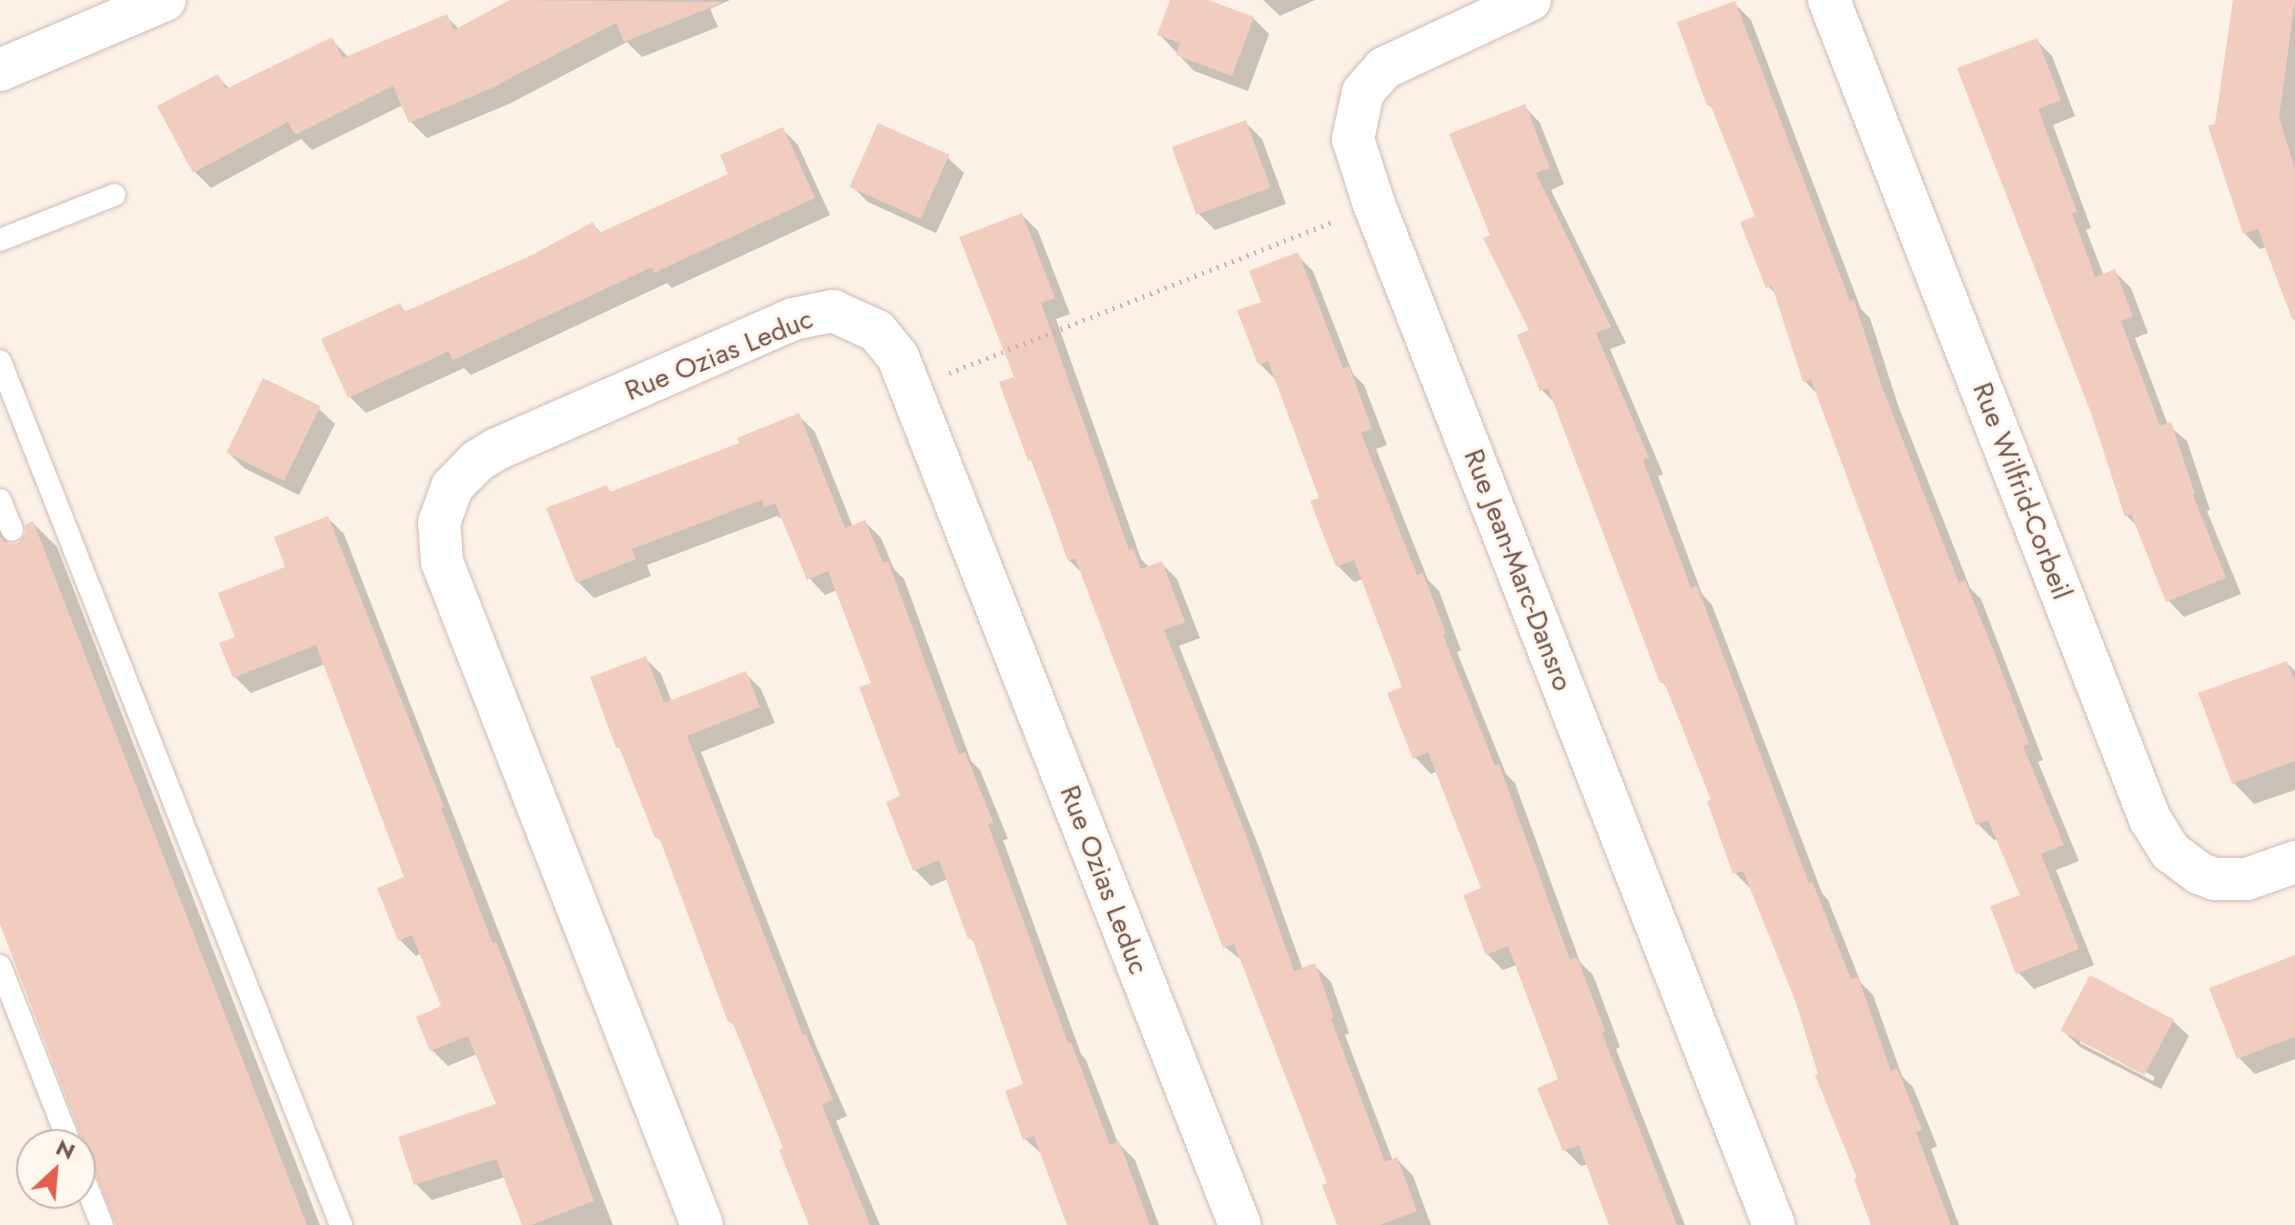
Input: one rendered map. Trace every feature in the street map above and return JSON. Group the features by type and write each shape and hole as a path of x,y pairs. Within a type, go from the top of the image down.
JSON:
{"street":[{"path":"0,70 165,0"},
{"name":"Rue Jean-Marc-Dansro","path":"1530,0 1384,68 1363,92 1353,139 1370,193 1774,1225"},
{"name":"Rue Wilfrid-Corbeil","path":"1829,0 2150,819 2171,852 2199,873 2215,879 2247,879 2295,862"},
{"name":"Rue Ozias Leduc","path":"702,1225 442,562 439,523 452,487 477,461 497,449 793,319 833,311 877,331 898,357 1240,1225"}],"lane":[{"path":"0,240 114,195"},
{"path":"0,361 341,1225"},
{"path":"0,500 12,530"},
{"path":"0,966 64,1129"}],"path":[{"path":"937,377 1347,216"}],"building":[{"path":"510,0 724,2 624,42 616,23 492,88 409,123 393,86 295,135 288,122 193,173 157,106 218,74 226,89 332,37 343,58 447,14 454,30"},
{"path":"1170,0 1208,0 1254,17 1232,76 1176,55 1180,43 1157,35"},
{"path":"2233,0 2295,0 2279,118 2295,168 2295,319 2292,319 2258,229 2243,234 2208,126 2215,124"},
{"path":"1735,1 1850,301 1854,300 1882,387 1959,583 1965,580 2000,667 2029,744 2023,746 2064,845 2041,854 2079,949 2016,974 1990,906 2020,895 1988,820 1976,825 1811,380 1803,382 1772,286 1766,288 1740,222 1755,216 1710,104 1707,106 1677,22"},
{"path":"2037,38 2061,100 2038,109 2077,212 2072,213 2095,277 2115,269 2133,317 2121,321 2160,426 2171,422 2193,495 2226,578 2166,602 2131,514 2125,517 2091,413 1957,68"},
{"path":"1525,104 1550,168 1536,173 1611,327 1596,333 1649,458 1643,460 1691,588 1697,586 1809,883 1812,881 1851,979 1858,977 1891,1071 1897,1068 1922,1130 1916,1132 1951,1225 1871,1225 1854,1179 1857,1178 1815,1075 1818,1074 1795,1000 1743,871 1733,874 1707,801 1711,800 1664,682 1660,683 1548,388 1540,391 1517,335 1529,330 1483,238 1490,235 1449,134"},
{"path":"1246,120 1271,188 1196,215 1172,147"},
{"path":"878,123 949,155 921,219 850,187"},
{"path":"783,127 815,198 654,273 652,267 453,360 449,351 348,398 321,339 400,303 404,312 532,255 593,222 599,233 728,174 720,155"},
{"path":"1022,213 1055,298 1041,303 1129,550 1133,548 1141,569 1162,561 1185,622 1164,630 1245,832 1294,971 1315,963 1334,1017 1331,1019 1385,1162 1397,1157 1417,1211 1380,1225 1337,1225 1322,1185 1327,1183 1234,944 1223,948 1075,558 1068,561 1032,460 1028,461 999,382 1014,377 959,237"},
{"path":"1298,252 1343,368 1349,366 1372,429 1361,433 1417,575 1423,573 1446,634 1443,635 1495,766 1499,764 1570,960 1577,957 1605,1031 1602,1033 1677,1225 1609,1225 1579,1145 1563,1151 1537,1088 1558,1079 1508,946 1486,955 1463,895 1481,888 1428,752 1413,759 1387,693 1402,687 1354,560 1336,567 1310,501 1319,498 1268,361 1258,365 1237,310 1261,302 1249,271"},
{"path":"263,378 321,406 284,481 227,453"},
{"path":"799,413 845,528 865,520 883,563 888,561 959,754 965,752 993,822 988,824 1068,1043 1071,1042 1110,1145 1119,1141 1150,1225 1067,1225 1034,1136 1023,1140 1005,1091 1023,1084 972,938 968,939 939,860 913,871 886,802 900,796 859,687 871,683 828,571 807,580 775,503 764,507 762,500 632,549 636,559 576,583 546,508 607,485 610,492 739,443 737,438"},
{"path":"328,516 444,807 441,808 493,944 496,942 524,1013 594,1201 531,1225 522,1225 496,1159 414,1185 398,1137 496,1104 468,1036 430,1051 416,1017 441,1006 412,935 398,941 377,888 404,877 316,645 233,678 219,643 235,637 218,593 285,567 274,537"},
{"path":"33,521 307,1225 116,1225 96,1175 96,1129 78,1129 0,924 0,537 9,544 18,543 26,533 25,525"},
{"path":"646,656 664,703 746,671 760,707 687,736 803,1035 806,1034 833,1100 822,1105 870,1225 809,1225 779,1150 783,1148 732,1021 728,1022 659,837 655,838 619,747 616,748 590,677"},
{"path":"2287,661 2295,681 2295,761 2232,784 2198,693"},
{"path":"2295,955 2295,1037 2237,1059 2209,988"},
{"path":"2090,975 2174,1020 2144,1075 2060,1031"}]}
